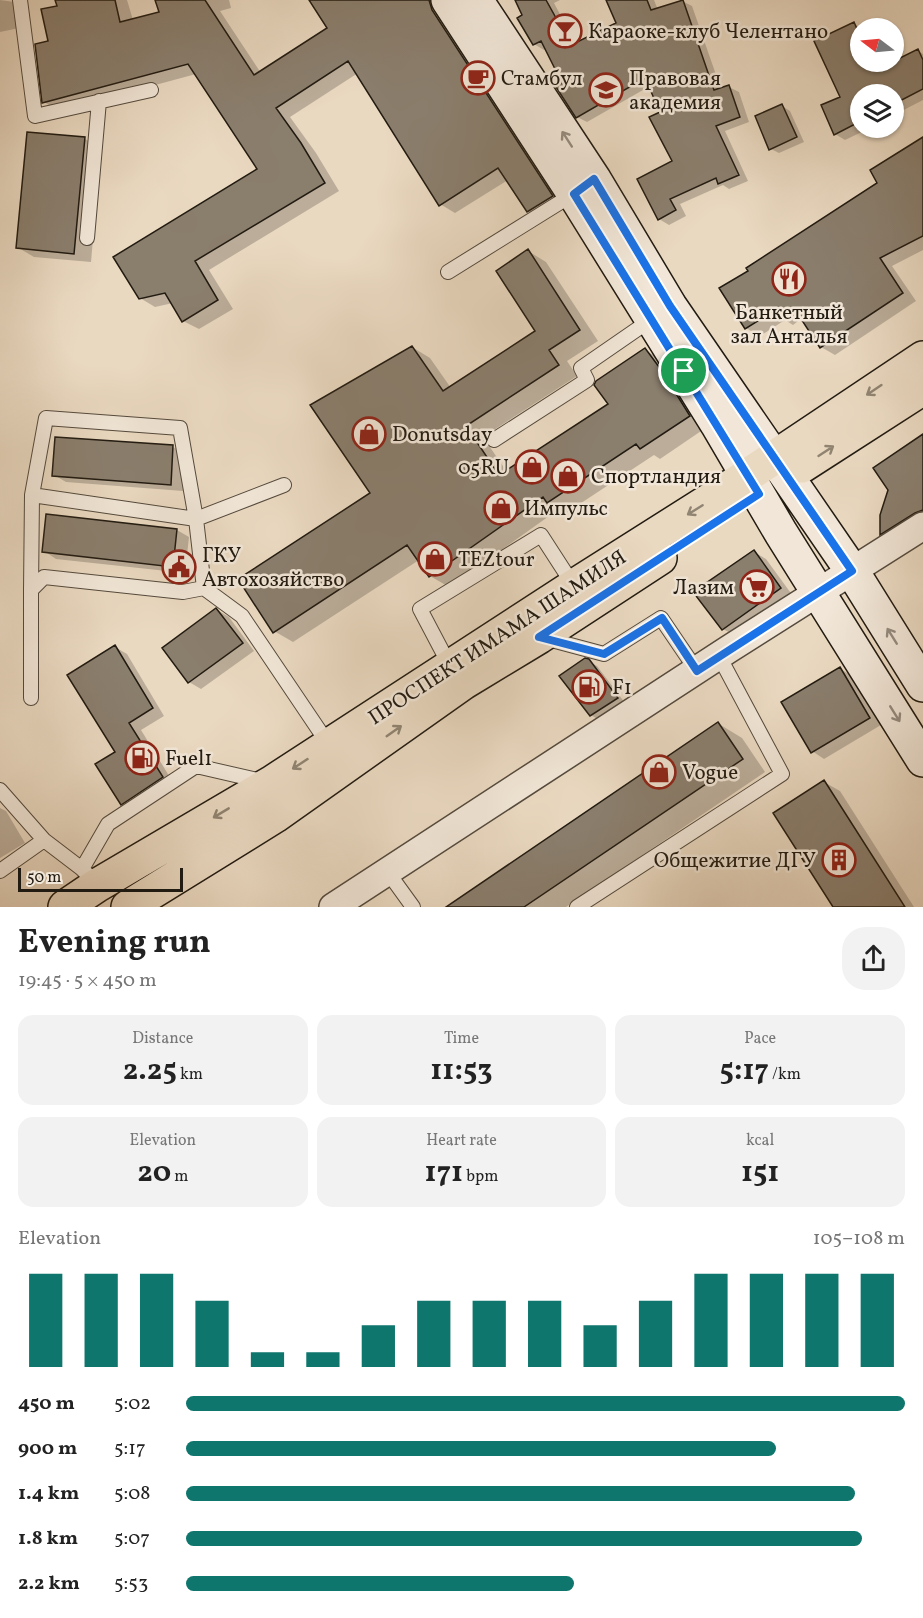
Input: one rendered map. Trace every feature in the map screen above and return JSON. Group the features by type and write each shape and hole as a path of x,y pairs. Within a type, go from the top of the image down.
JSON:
{"main road":[{"path":"448,0 670,306 767,476 819,594 923,760"},
{"path":"476,0 584,186 652,319 767,476 852,571 923,686"},
{"name":"ПРОСПЕКТ ИМАМА ШАМИЛЯ","path":"128,907 275,816 463,683 539,637 767,476 923,358"},
{"name":"ПРОСПЕКТ ИМАМА ШАМИЛЯ","path":"65,907 89,878 271,783 574,586 923,388"}],"street":[{"path":"333,907 923,526"}],"lane":[{"path":"20,0 34,116 151,90"},
{"path":"87,238 99,101"},
{"path":"448,272 584,186"},
{"path":"494,440 587,380 581,368 652,319"},
{"path":"31,698 32,495 46,418 180,428 196,519 204,588 242,616 329,745"},
{"path":"32,495 196,519 284,485"},
{"path":"450,666 420,609 541,536 574,586"},
{"path":"31,590 44,577 183,592 204,588"},
{"path":"539,637 604,654 662,618 697,671"},
{"path":"577,907 782,774 719,656"},
{"path":"0,790 44,840 89,878 108,824 196,766 271,783"},
{"path":"0,871 44,840"},
{"path":"387,872 413,907"}],"building":[{"path":"55,0 115,0 120,22 159,12 155,0 205,0 254,75 327,28 309,0 429,0 432,10 553,196 527,212 498,168 439,206 348,61 276,108 325,183 195,261 218,300 182,322 165,293 139,299 113,257 257,169 188,64 42,103 35,44 48,41 41,9 57,6"},
{"path":"515,0 546,0 571,45 616,23 606,0 647,0 651,10 683,0 714,90 729,85 740,117 716,126 739,175 718,184 716,178 670,199 676,210 658,220 637,179 672,161 649,117 660,112 645,78 576,118 556,87 562,83 541,41 533,45 517,18 522,15"},
{"path":"850,24 850,72 904,72 904,56 918,49 923,60 923,89 904,99 904,84 850,84 850,127 834,135 821,105 840,97 814,41"},
{"path":"782,104 797,137 769,150 755,116"},
{"path":"27,132 85,137 74,254 16,248"},
{"path":"923,137 923,236 880,258 903,293 820,348 794,308 779,318 774,311 745,329 719,288 748,271 746,268 877,183 870,170"},
{"path":"528,249 580,330 549,350 559,365 466,426 499,475 608,404 594,385 596,381 645,348 690,416 640,449 636,444 547,503 543,497 429,577 407,545 273,633 238,579 370,493 310,405 412,346 443,391 535,331 496,271"},
{"path":"923,434 923,510 880,535 880,515 888,490 873,468"},
{"path":"55,437 173,445 171,485 52,476"},
{"path":"46,514 177,529 173,567 42,552"},
{"path":"754,550 781,588 722,630 693,592"},
{"path":"216,608 243,643 188,683 162,648"},
{"path":"115,645 153,708 129,723 163,777 121,805 95,764 115,752 67,675"},
{"name":"F1","path":"585,658 589,659 618,698 590,716 559,676"},
{"path":"840,667 870,718 811,753 781,702"},
{"path":"718,722 743,759 524,907 446,907"},
{"name":"Общежитие ДГУ","path":"824,780 905,907 833,907 773,813"}],"place":[{"name":"Караоке-клуб Челентано","path":"565,31"},
{"name":"Стамбул","path":"478,78"},
{"name":"Правовая академия","path":"606,90"},
{"name":"Банкетный зал Анталья","path":"789,279"},
{"name":"Donutsday","path":"369,434"},
{"name":"05RU","path":"532,467"},
{"name":"Спортландия","path":"568,476"},
{"name":"Импульс","path":"501,508"},
{"name":"TEZtour","path":"435,559"},
{"name":"ГКУ Автохозяйство","path":"179,567"},
{"name":"Лазим","path":"757,587"},
{"name":"F1","path":"589,687"},
{"name":"Fuel1","path":"142,758"},
{"name":"Vogue","path":"659,772"},
{"name":"Общежитие ДГУ","path":"839,860"}],"route":[{"path":"594,179 670,306 852,571 697,671 662,618 604,654 539,637 759,494 684,371 574,194 594,179"}]}
